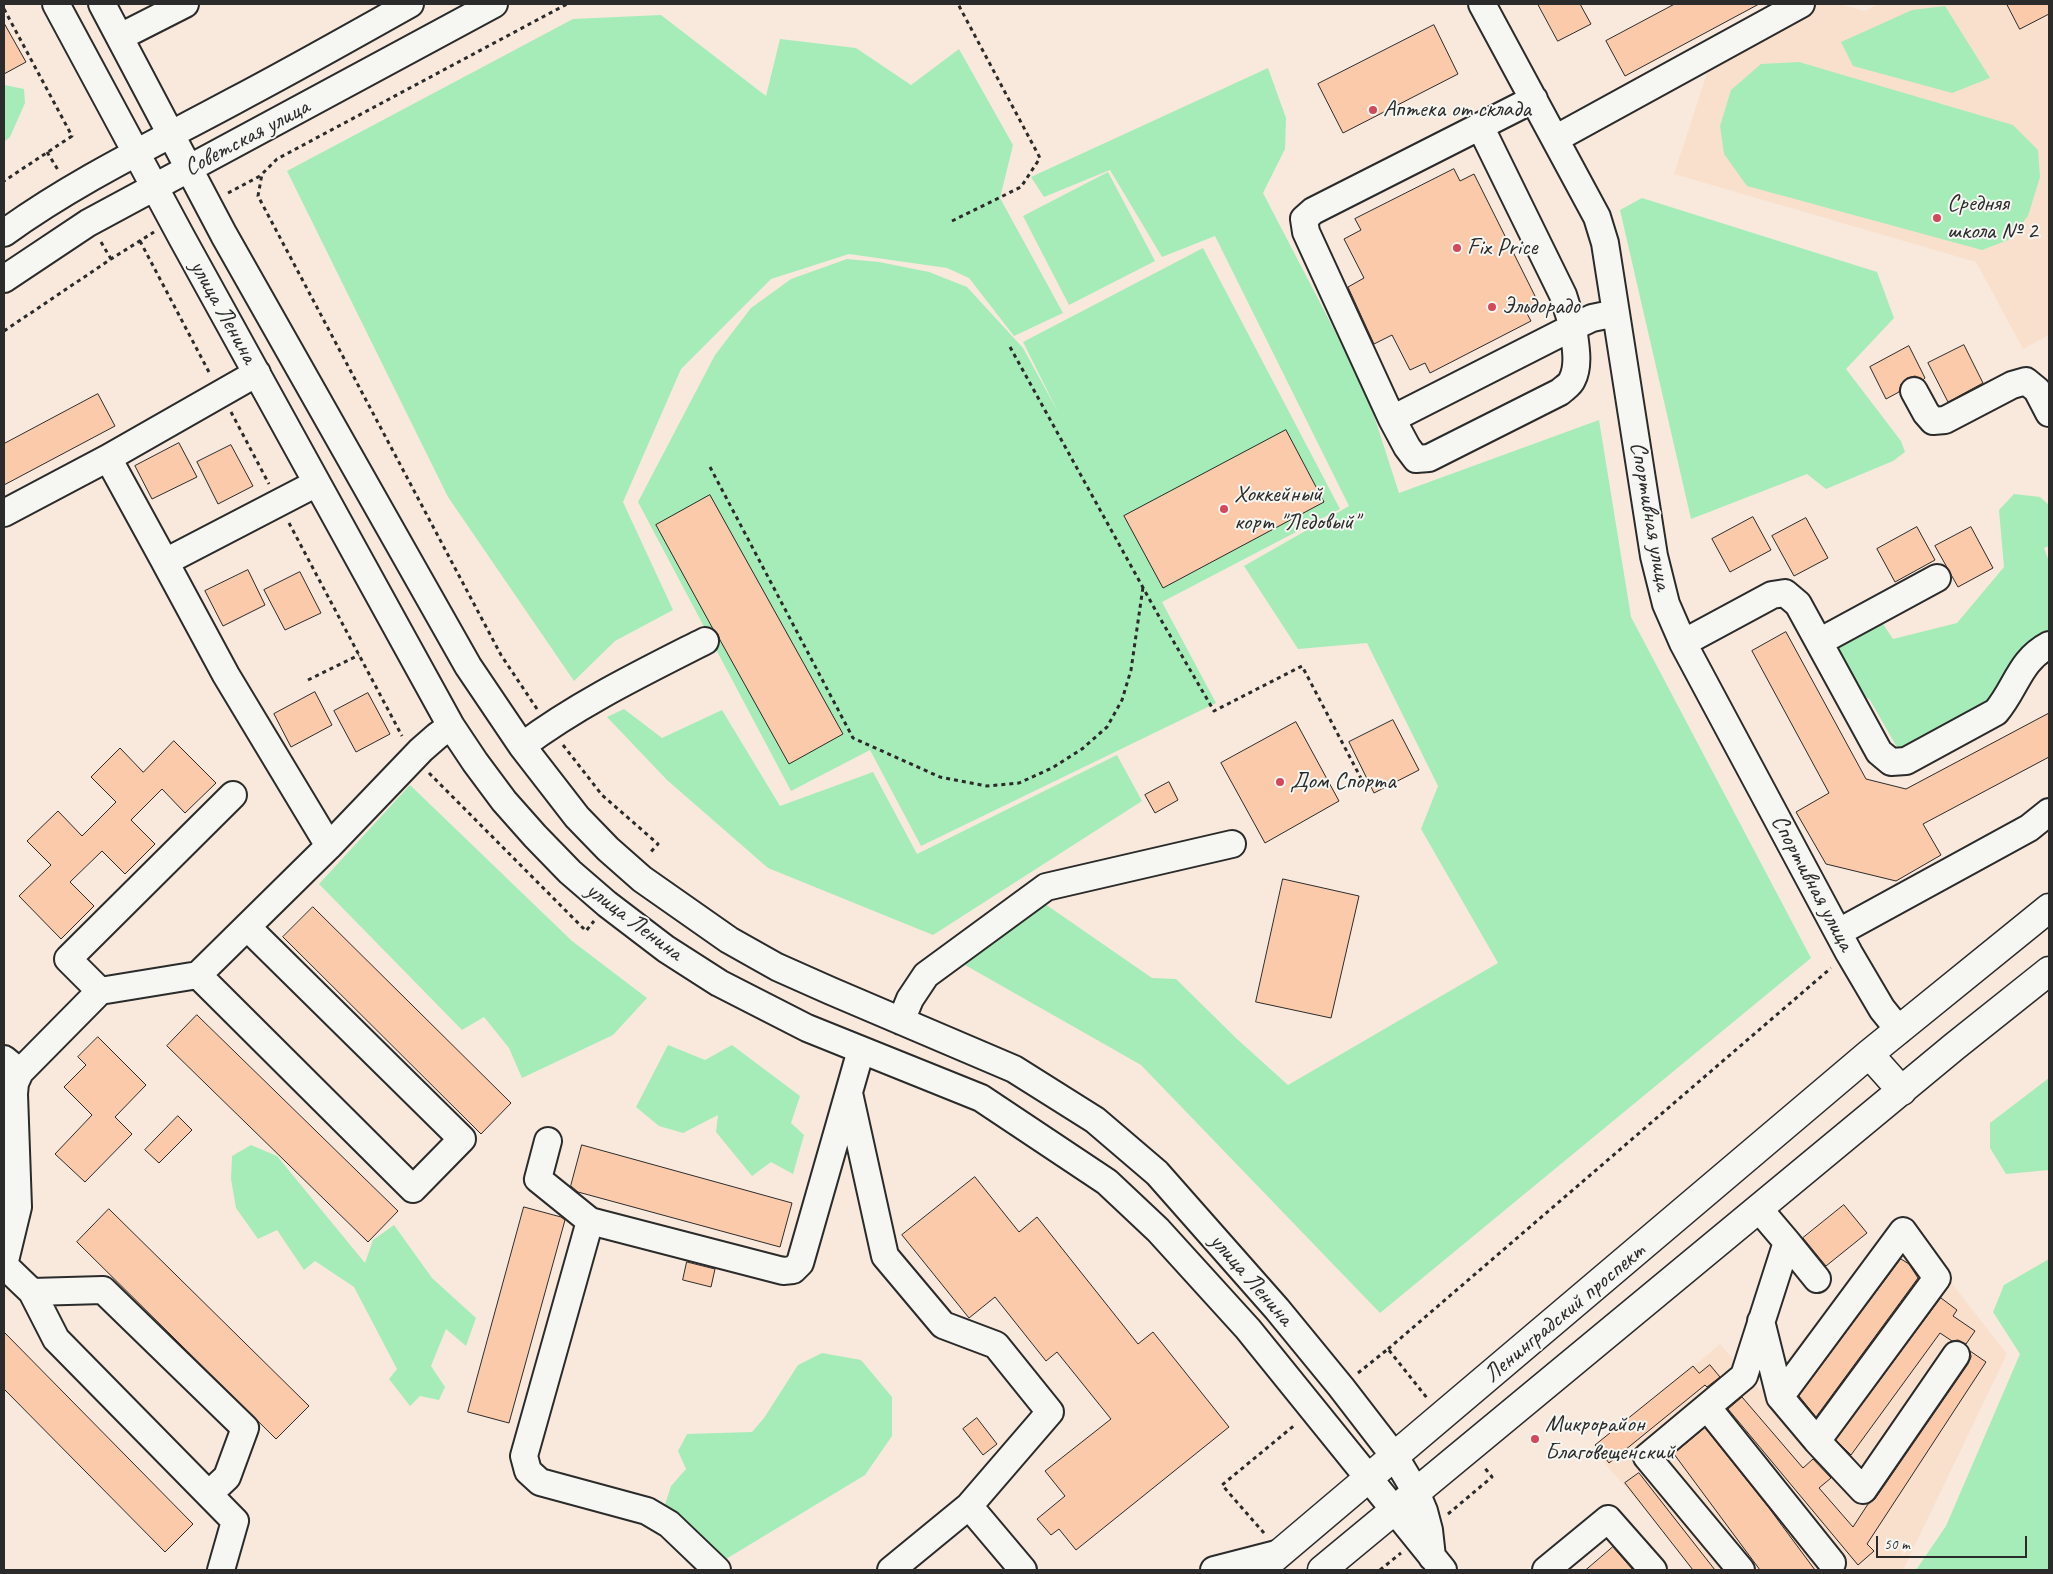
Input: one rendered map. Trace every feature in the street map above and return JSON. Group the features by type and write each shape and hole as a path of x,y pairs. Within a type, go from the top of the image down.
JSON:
{"main road":[{"name":"Ленинградский проспект","path":"1270,1562 1869,1054 2049,908"},
{"name":"Ленинградский проспект","path":"1322,1570 2049,971"},
{"path":"1869,1054 1902,1091"}],"street":[{"name":"улица Ленина","path":"56,4 391,619 452,726 475,762 504,801 535,836 570,872 617,913 666,949 719,983 807,1028 981,1098 1108,1182 1158,1230 1248,1329 1438,1564"},
{"name":"улица Ленина","path":"102,4 208,203 468,666 522,746 577,817 608,849 642,879 728,940 777,966 1014,1069 1095,1120 1157,1173 1277,1308 1395,1457 1416,1492 1438,1564"},
{"path":"120,37 185,4"},
{"name":"Советская улица","path":"4,233 44,204 410,4"},
{"name":"Советская улица","path":"4,279 88,223 494,4"},
{"name":"Спортивная улица","path":"1482,4 1597,217 1606,243 1654,556 1666,604 1683,643 1844,943 1882,1009 1899,1030"},
{"path":"1555,139 1801,4"},
{"path":"1480,126 1563,295 1573,326 1576,357 1575,371 1571,382 1560,392 1429,458 1416,459 1407,447 1392,418 1306,232 1304,219 1313,211 1480,126 1534,99"},
{"path":"1392,418 1573,326 1592,318 1616,313"},
{"path":"4,513 108,458 257,373"},
{"path":"1914,391 1926,413 1933,420 1945,420 2012,385 2026,381 2037,390 2049,413"},
{"path":"108,458 226,675 328,846"},
{"path":"165,562 317,483"},
{"path":"1819,642 1937,578"},
{"path":"1683,643 1772,595 1785,593 1798,604 1879,752 1891,762 1906,761 1996,712 2005,701 2027,663 2036,652 2049,645"},
{"path":"391,619 430,599"},
{"path":"522,746 543,730 614,689 705,641"},
{"path":"221,1570 234,1521 56,1339 32,1292 4,1265 18,1207 15,1083 12,1066 100,991 198,975 414,758 437,736 452,726"},
{"path":"100,991 68,959 233,795"},
{"path":"1844,943 2029,828 2049,812"},
{"path":"901,1021 910,999 926,975 1046,887 1232,844"},
{"path":"198,975 413,1189 462,1139 247,927"},
{"path":"548,1140 538,1179 590,1221 782,1271 793,1270 800,1263 861,1050"},
{"path":"981,1098 997,1062"},
{"path":"849,1090 885,1256 943,1325 996,1346 1050,1412 968,1506 891,1570"},
{"path":"1759,1209 1817,1279"},
{"path":"590,1221 524,1456 528,1471 540,1482 647,1511 669,1524 717,1570"},
{"path":"1780,1397 1903,1231 1938,1278 1817,1441"},
{"path":"1741,1570 1648,1457 1744,1376 1761,1320 1780,1269 1787,1242"},
{"path":"32,1292 103,1290 245,1428 227,1477 209,1494"},
{"path":"1761,1320 1780,1397 1817,1441 1863,1490 1956,1355"},
{"path":"1707,1407 1832,1563"},
{"path":"968,1506 1023,1570"},
{"path":"1546,1570 1608,1519 1653,1570"},
{"path":"1214,1570 1270,1562"}],"path":[{"path":"208,203 262,174 278,159 568,4"},
{"path":"952,221 1021,186 1040,158 958,4"},
{"path":"4,9 72,136 4,180"},
{"path":"262,174 258,196 501,655"},
{"path":"4,331 111,259 173,221"},
{"path":"1010,347 1214,711 1302,666 1364,784"},
{"path":"710,467 853,738 940,777 987,786 1018,783 1060,763 1082,749 1107,727 1122,700 1132,670 1143,587"},
{"path":"308,680 359,654"},
{"path":"414,758 586,931"},
{"path":"1388,1348 1844,943"}],"shaded area":[{"name":"Средняя школа № 2","path":"1818,4 1839,4 1865,11 1878,4 2049,4 2049,335 2023,349 1976,262 1674,174 1710,64"},
{"path":"1903,1221 2007,1354 1903,1570 1698,1570 1594,1451 1720,1344 1760,1390"}],"green space":[{"path":"1945,6 1990,78 1952,93 1853,66 1841,42 1912,10"},
{"path":"661,15 766,96 780,39 856,48 911,85 959,49 1013,145 1000,198 1063,313 1014,336 969,278 947,268 849,254 771,279 681,369 623,502 673,610 615,641 574,681 448,497 287,171 573,19"},
{"path":"1799,62 2013,125 2038,150 2040,177 2028,216 2008,240 1982,250 1747,186 1724,154 1720,126 1731,90 1761,64"},
{"path":"1268,68 1286,118 1285,149 1263,193 1366,391 1399,493 1599,420 1631,617 1811,958 1380,1313 1141,1065 965,965 1045,904 1152,978 1176,979 1237,1039 1288,1085 1498,963 1421,829 1438,786 1367,643 1298,649 1244,566 1349,506 1215,236 1162,257 1110,170 1044,197 1031,177"},
{"path":"4,85 24,89 25,103 10,137 4,142"},
{"path":"1108,172 1155,261 1069,305 1023,216"},
{"path":"1642,198 1877,272 1894,318 1846,369 1901,441 1905,452 1893,461 1826,489 1807,474 1691,519 1620,210"},
{"path":"1203,248 1340,509 1162,602 1216,703 921,846 870,750 791,791 638,502 715,355 751,308 791,279 847,259 879,262 929,272 967,287 1023,348 1058,412 1023,342"},
{"path":"2014,494 2040,497 2049,505 2049,546 2044,548 2049,561 2049,638 1992,706 1902,756 1870,700 1854,689 1831,647 1881,621 1893,639 1957,623 2004,567 1999,510"},
{"path":"624,709 662,738 722,710 780,806 873,772 917,854 1117,755 1142,801 933,935 768,868 667,780 607,717"},
{"path":"410,785 572,941 647,998 613,1035 522,1078 509,1048 484,1017 462,1030 319,884"},
{"path":"668,1045 705,1060 732,1045 800,1096 791,1123 804,1135 793,1174 771,1162 752,1176 716,1132 718,1115 683,1133 659,1126 636,1107"},
{"path":"2049,1078 2049,1170 2006,1174 1990,1148 1990,1123"},
{"path":"251,1145 277,1156 365,1263 373,1240 394,1225 432,1278 476,1318 466,1346 446,1329 431,1366 445,1387 439,1400 420,1396 410,1406 389,1379 397,1369 354,1287 315,1261 304,1270 277,1230 258,1239 236,1208 231,1179 232,1156"},
{"path":"2049,1259 2049,1570 1916,1570 1946,1526 2020,1354 1993,1312 2004,1285"},
{"path":"822,1353 861,1360 892,1397 892,1436 865,1475 726,1559 693,1527 664,1508 671,1486 686,1469 678,1451 687,1434 752,1432 764,1418 798,1365"}],"building":[{"path":"1538,4 1580,4 1591,24 1558,41"},
{"path":"1675,4 1759,4 1625,76 1606,41"},
{"path":"2007,4 2049,4 2049,14 2020,29"},
{"path":"4,23 26,62 4,74"},
{"path":"1434,25 1458,74 1343,133 1318,84"},
{"path":"1454,169 1460,181 1474,174 1538,302 1524,308 1531,321 1430,373 1425,363 1410,370 1392,335 1374,344 1348,287 1364,278 1344,239 1361,230 1355,219"},
{"path":"1964,345 1983,383 1948,402 1928,363"},
{"path":"1909,346 1925,378 1923,380 1915,376 1907,378 1901,384 1899,392 1886,399 1870,367"},
{"path":"98,394 115,426 4,485 4,444"},
{"name":"Хоккейный корт \"Ледовый\"","path":"1286,430 1324,502 1163,588 1124,516"},
{"path":"179,443 197,477 152,499 135,466"},
{"path":"231,445 253,486 218,504 197,462"},
{"path":"710,495 843,734 789,764 656,525"},
{"path":"1753,517 1771,550 1730,572 1712,539"},
{"path":"1806,518 1828,558 1794,576 1772,536"},
{"path":"1917,527 1935,560 1895,582 1877,549"},
{"path":"1971,527 1993,568 1958,587 1935,546"},
{"path":"248,570 265,605 223,626 205,591"},
{"path":"300,572 321,613 285,630 264,590"},
{"path":"1786,632 1866,779 1906,789 2049,713 2049,757 1923,824 1941,855 1896,881 1826,864 1796,812 1829,793 1752,651"},
{"path":"315,692 332,725 291,747 274,714"},
{"path":"368,693 390,734 356,752 334,711"},
{"path":"1393,720 1419,770 1374,793 1349,742"},
{"name":"Дом Спорта","path":"1296,722 1339,801 1265,843 1221,763"},
{"path":"174,741 216,783 185,813 162,789 131,820 155,844 125,874 102,851 70,882 94,906 61,939 19,896 51,865 27,841 58,811 82,836 116,802 91,777 120,748 143,772"},
{"path":"1169,782 1178,800 1155,813 1145,795"},
{"path":"1283,879 1359,896 1331,1018 1256,1002"},
{"path":"313,907 511,1103 481,1134 283,937"},
{"path":"197,1015 398,1211 368,1242 167,1046"},
{"path":"98,1037 146,1085 115,1117 132,1134 85,1182 55,1154 92,1115 64,1087 86,1065 78,1057"},
{"path":"178,1116 192,1130 159,1163 145,1150"},
{"path":"582,1145 792,1203 780,1247 578,1192 571,1186"},
{"path":"975,1177 1019,1232 1037,1217 1138,1344 1153,1332 1229,1427 1076,1550 1059,1529 1051,1535 1037,1519 1065,1496 1045,1471 1111,1419 1057,1352 1046,1361 995,1297 969,1318 902,1235"},
{"path":"1844,1205 1867,1233 1826,1266 1803,1238"},
{"path":"524,1207 561,1217 565,1220 509,1423 468,1412"},
{"path":"109,1209 309,1406 276,1439 77,1242"},
{"path":"1901,1259 1909,1264 1918,1278 1816,1417 1799,1396"},
{"path":"687,1262 715,1269 711,1287 683,1280"},
{"path":"1941,1298 1957,1310 1953,1316 1975,1331 1966,1344 1958,1340 1952,1341 1940,1333 1851,1455 1836,1440"},
{"path":"4,1332 193,1524 165,1552 4,1389"},
{"path":"1970,1351 1986,1362 1867,1544 1874,1551 1858,1565 1728,1409 1742,1397 1803,1468 1813,1459 1831,1478 1819,1488 1853,1527 1868,1504 1875,1499 1968,1364 1971,1357"},
{"path":"1710,1365 1720,1377 1707,1387 1705,1385 1609,1463 1595,1445 1693,1366 1699,1373"},
{"path":"977,1418 997,1444 983,1455 963,1429"},
{"path":"1705,1428 1769,1508 1815,1570 1760,1570 1674,1454"},
{"path":"1639,1473 1715,1570 1693,1570 1625,1483"},
{"path":"1613,1547 1633,1570 1586,1570"}],"place":[{"name":"Аптека от склада","path":"1373,110"},
{"name":"Средняя школа № 2","path":"1937,218"},
{"name":"Fix Price","path":"1457,248"},
{"name":"Эльдорадо","path":"1492,307"},
{"name":"Хоккейный корт \"Ледовый\"","path":"1224,509"},
{"name":"Дом Спорта","path":"1280,782"},
{"name":"Микрорайон Благовещенский","path":"1535,1439"}]}
